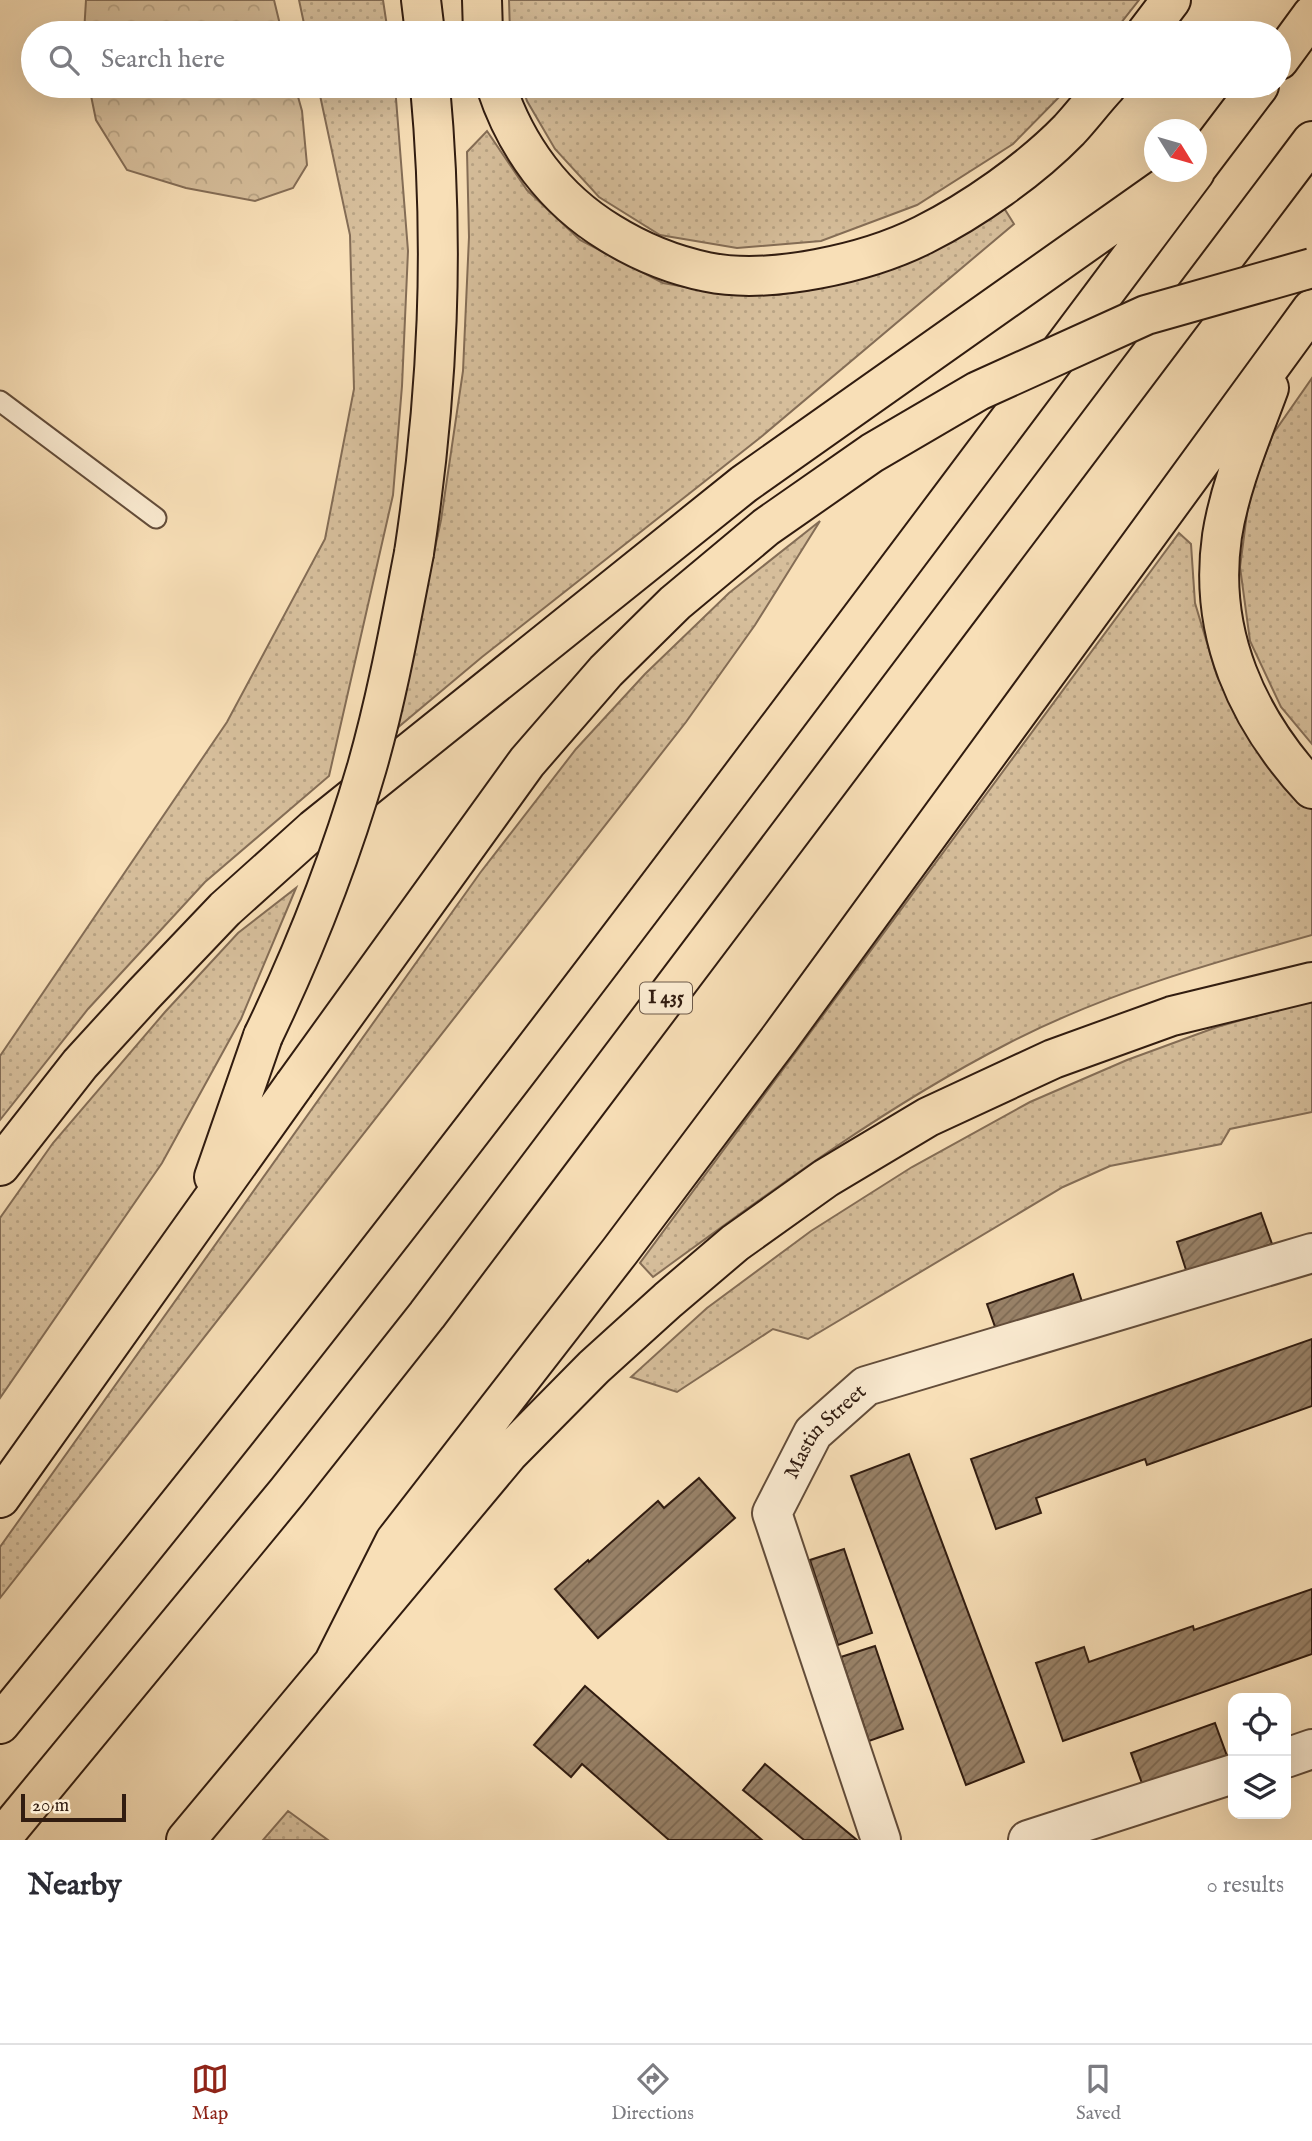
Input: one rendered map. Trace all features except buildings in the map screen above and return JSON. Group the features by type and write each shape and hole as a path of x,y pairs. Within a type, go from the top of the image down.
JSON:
{"highway":[{"path":"421,0 424,21"},
{"path":"482,0 483,21"},
{"path":"1155,21 1171,0"},
{"path":"1291,44 1312,15"},
{"path":"200,1219 263,1036 296,969 336,865 363,779 391,673 414,553 427,464 435,371 439,286 438,216 431,98"},
{"path":"501,98 514,133 540,171 566,201 600,227 634,248 708,273 762,276 809,270 863,258 923,235 979,202 1027,167 1069,131 1097,98"},
{"path":"1207,153 1250,98"},
{"name":"I 435","path":"0,1840 261,1524 427,1315 1312,141"},
{"path":"0,1166 80,1064 144,994 225,909 314,829 744,484 1175,182"},
{"path":"0,1724 157,1534 551,1029 1185,182"},
{"path":"0,1498 527,762 606,671 675,603 766,527 872,453 978,391 1146,315 1312,268"},
{"path":"333,1664 395,1541 620,1251 780,1038 1312,309"},
{"path":"1285,344 1235,482 1218,569 1220,610 1230,651 1251,705 1266,733 1290,766 1312,789"},
{"path":"186,1840 508,1454 594,1367 735,1243 826,1178 928,1117 1053,1059 1172,1016 1312,982"}],"street":[{"name":"Mastin Street","path":"881,1840 772,1513 813,1433 866,1386 1312,1253"},
{"path":"1291,1756 1312,1749"},
{"path":"1028,1840 1228,1776"}],"lane":[{"path":"0,401 156,518"}],"green space":[{"path":"86,0 274,0 279,21 85,21"},
{"path":"299,0 383,0 386,21 303,21"},
{"path":"509,0 1139,0 1122,21 510,21"},
{"path":"91,98 298,98 307,165 293,188 255,201 186,188 127,170 96,120"},
{"path":"321,98 396,98 408,251 402,386 393,495 329,776 205,882 88,1009 0,1120 0,1056 227,722 325,539 354,389 350,235"},
{"path":"526,98 1058,98 1013,144 917,205 821,241 737,248 660,235 599,197 555,149"},
{"path":"487,131 527,190 580,240 663,283 725,294 779,295 856,278 1004,208 1014,224 761,437 482,657 396,729 441,520 463,371 469,237 467,152"},
{"path":"1312,378 1312,744 1281,707 1250,641 1240,567 1249,498 1273,434"},
{"path":"820,521 755,625 686,722 0,1598 0,1547 480,873 576,749 645,674 729,593"},
{"path":"1179,533 1191,544 1195,603 1217,676 1247,734 1288,786 1312,808 1312,935 1118,995 1007,1044 960,1069 870,1124 653,1277 640,1263"},
{"path":"296,888 241,1019 162,1163 0,1398 0,1218 53,1143 165,1012 238,933"},
{"path":"1312,1000 1312,1112 1230,1129 1221,1144 1110,1166 1063,1187 808,1339 773,1329 677,1392 631,1377 707,1308 811,1231 912,1167 1030,1102 1127,1060 1217,1027"},
{"path":"288,1811 328,1840 263,1840"}]}
